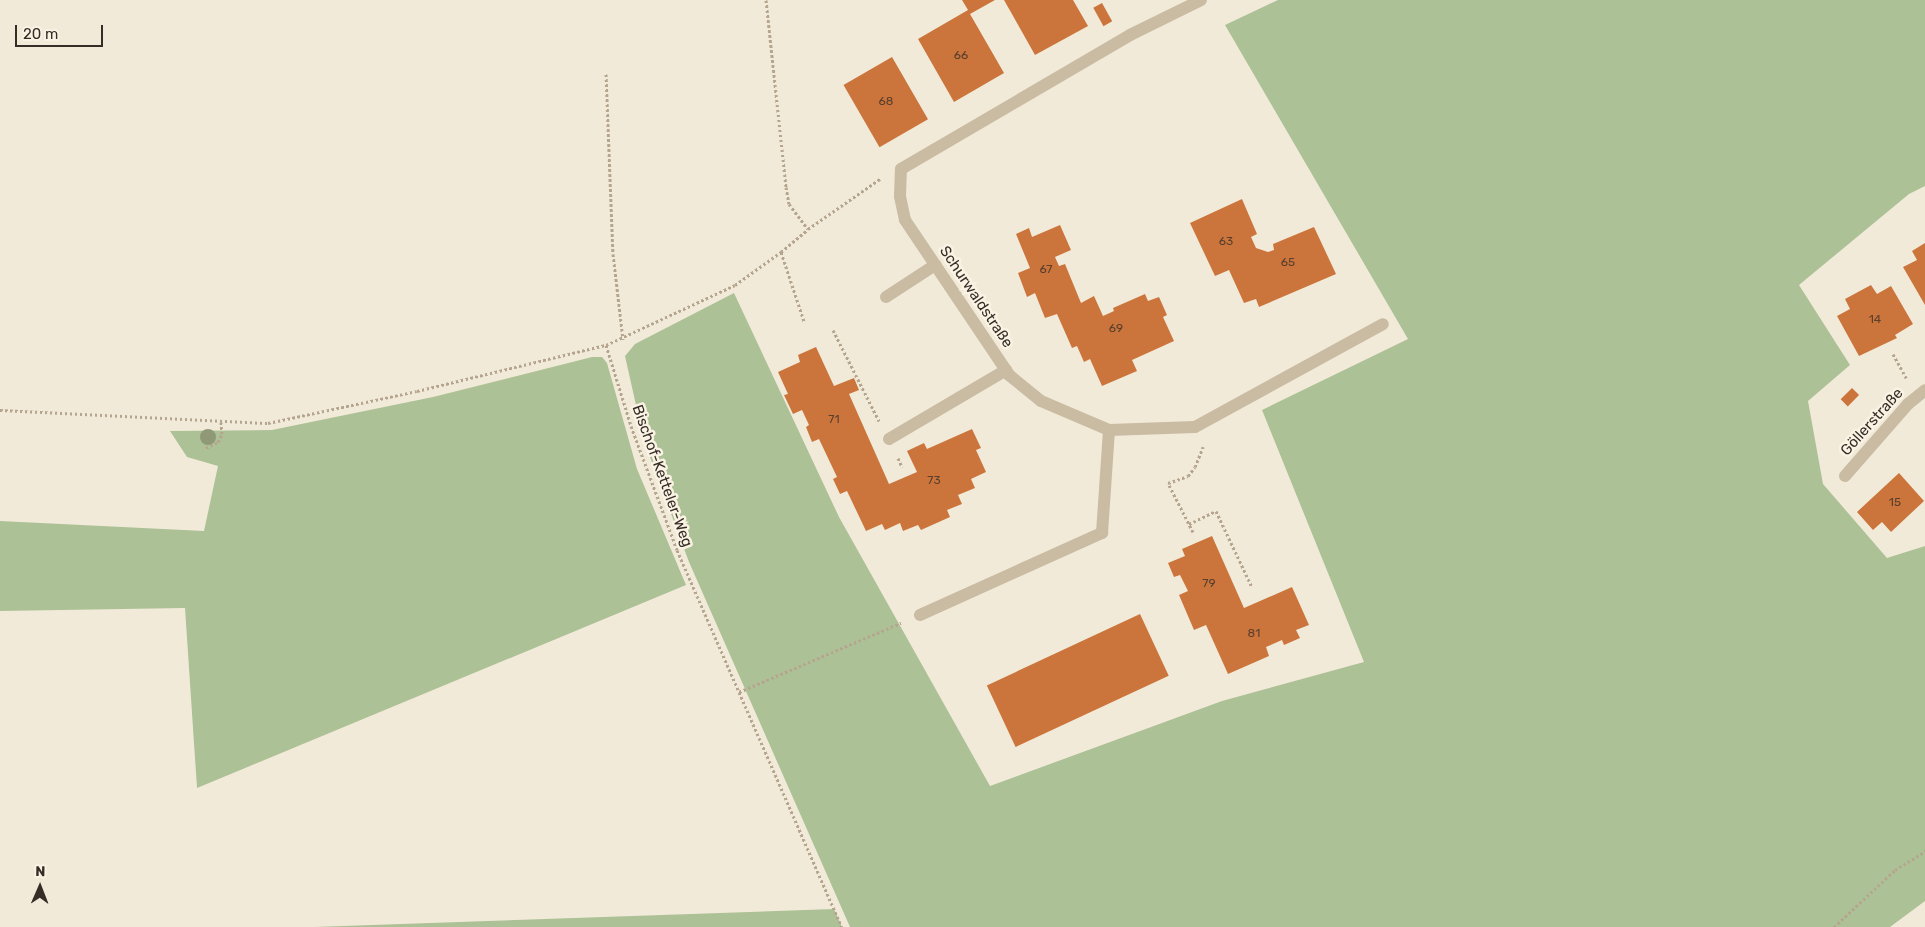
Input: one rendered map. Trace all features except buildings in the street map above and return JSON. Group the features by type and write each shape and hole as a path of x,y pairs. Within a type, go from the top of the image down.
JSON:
{"street":[{"path":"901,169 1130,35 1201,0"},
{"name":"Schurwaldstraße","path":"901,169 900,196 905,220 1006,370 1041,401 1108,430 1195,427 1384,324"},
{"path":"886,297 935,265"},
{"path":"888,439 1006,370"},
{"name":"Göllerstraße","path":"1845,476 1921,393"},
{"path":"920,615 1102,533 1108,430"}],"path":[{"path":"766,0 789,204 808,229"},
{"path":"606,74 613,254 623,339"},
{"path":"0,410 268,423 417,391 606,345 623,339 735,285 873,182 901,169"},
{"path":"781,252 804,322"},
{"path":"833,330 902,467"},
{"name":"Bischof-Ketteler-Weg","path":"606,345 631,426 677,550 842,927"},
{"path":"1894,354 1921,393"},
{"path":"206,448 218,442 222,434 221,422"},
{"path":"1193,532 1168,482 1188,476 1195,467 1206,435 1204,422"},
{"path":"1189,524 1216,510 1252,587"},
{"path":"739,692 920,615"},
{"path":"1834,927 1895,870 1925,851"}],"green space":[{"path":"1278,0 1925,0 1925,186 1909,194 1799,285 1850,365 1808,401 1823,484 1887,558 1925,546 1925,901 1890,927 850,927 689,562 644,441 625,356 635,344 734,293 839,517 990,786 1222,701 1364,662 1262,410 1408,339 1225,25"},
{"path":"592,357 602,357 607,363 637,469 686,585 197,788 185,608 0,611 0,521 204,531 218,466 187,457 170,431 272,430 433,397"},
{"path":"834,909 842,927 314,927"}]}
